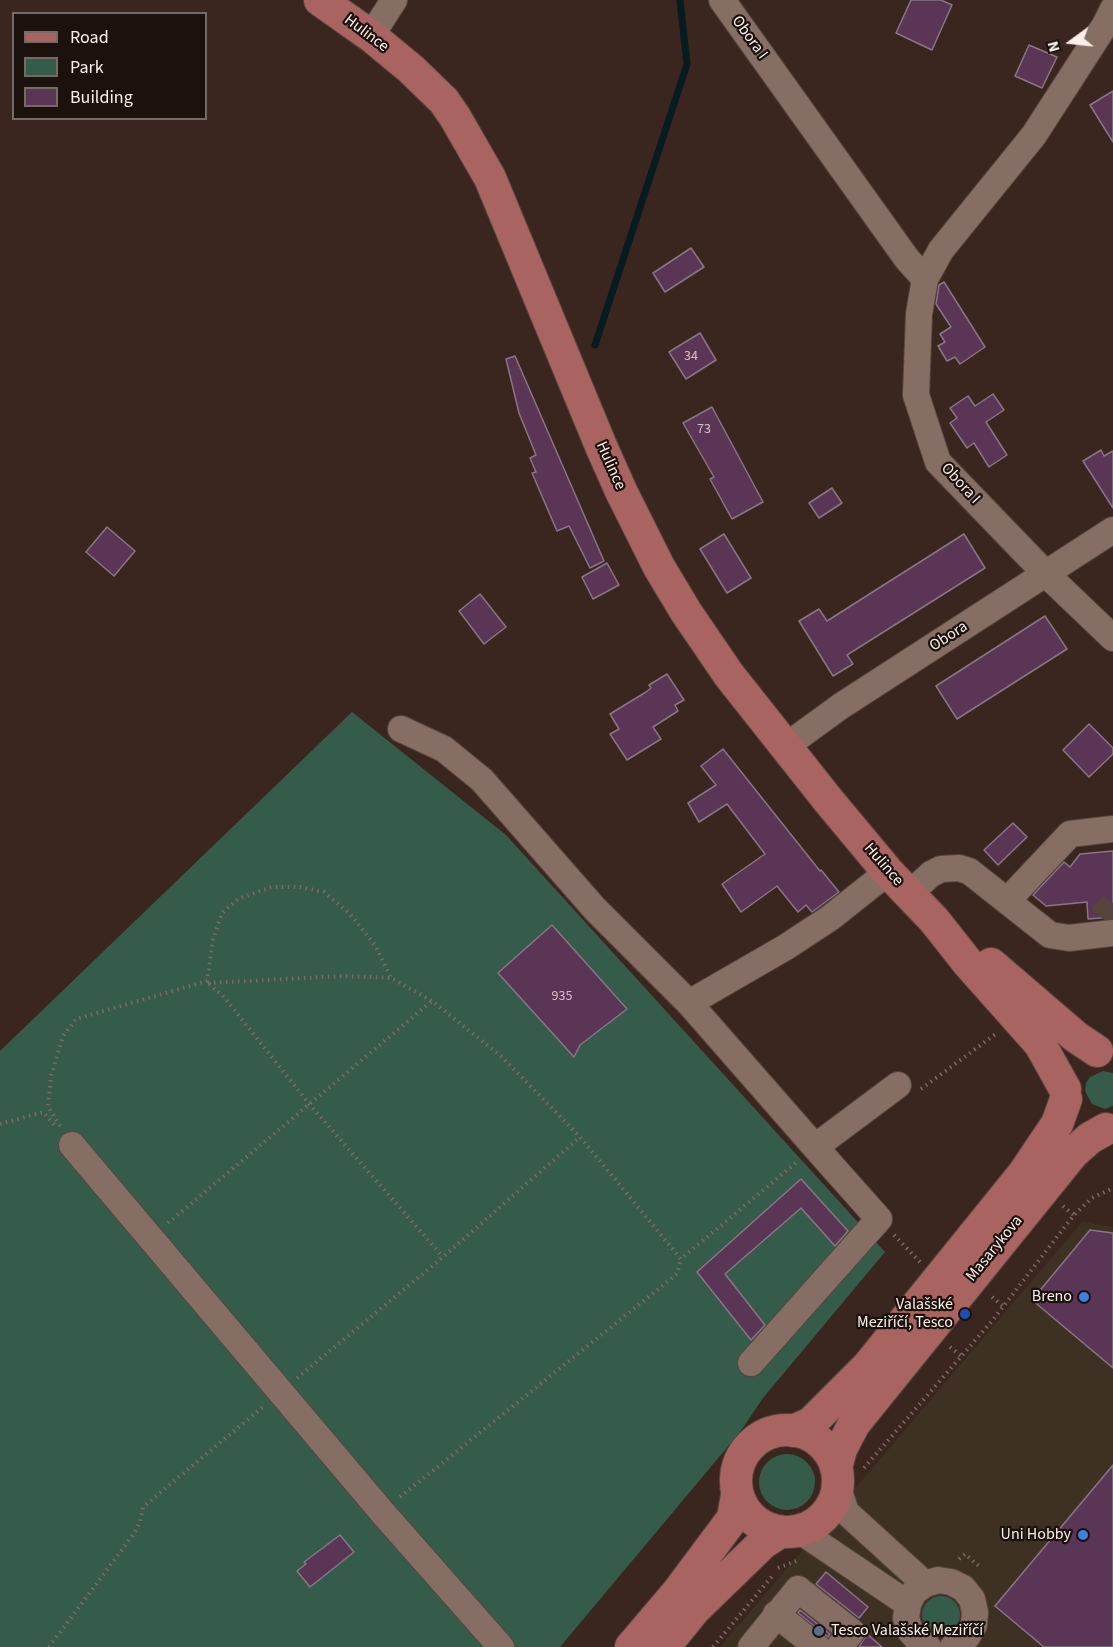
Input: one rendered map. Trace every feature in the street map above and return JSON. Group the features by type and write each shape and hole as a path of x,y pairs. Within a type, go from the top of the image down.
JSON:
{"main road":[{"name":"Hulince","path":"320,0 371,36 411,69 444,101 476,151 507,217 601,446 640,531 659,567 729,675 888,872 934,920 968,963 1040,1044 1077,1117 1095,1128 1109,1128"},
{"name":"Hulince","path":"934,920 964,942 1076,1037 1105,1051"},
{"name":"Masarykova","path":"632,1647 677,1593 733,1518 737,1495 735,1485 738,1465 748,1448 773,1432 793,1431 811,1423 868,1366 1024,1173 1057,1124 1066,1094 1068,1076 1074,1064 1084,1055 1105,1051"},
{"name":"Masarykova","path":"664,1647 695,1609 763,1543 818,1522 825,1515 845,1475 841,1449 854,1425 1073,1154 1090,1138 1109,1128"},
{"path":"793,1431 812,1437 820,1443 845,1475"},
{"path":"737,1495 746,1513 761,1526 790,1532"}],"street":[{"path":"371,36 394,0"},
{"name":"Obora I","path":"722,0 907,258 925,279"},
{"name":"Obora I","path":"1110,24 1034,135 941,250 925,279 919,315 916,395 938,462 1046,574 1113,638"},
{"name":"Obora","path":"786,746 841,706 1113,530"},
{"path":"401,729 444,749 482,780 595,909 689,1003 879,1219 751,1363"},
{"path":"1007,901 1070,834 1113,829"},
{"path":"909,894 931,874 941,869 959,868 969,871 1050,935 1069,938 1102,929"},
{"path":"689,1003 786,947 830,918 888,872"},
{"path":"815,1147 898,1085"},
{"path":"72,1145 382,1512 501,1647"},
{"path":"845,1475 846,1512 925,1584"},
{"path":"790,1532 908,1604"},
{"path":"920,1645 910,1631 906,1618 908,1604 914,1592 925,1584 938,1580 951,1582 963,1588 972,1599 975,1612 974,1625 967,1637 953,1647"},
{"path":"751,1647 798,1589 852,1632 839,1647"},
{"path":"776,1614 817,1647"}],"path":[{"path":"208,982 213,940 222,913 238,899 272,887 300,887 324,892 349,913 375,945 391,978"},
{"path":"72,1145 48,1106 51,1077 63,1036 76,1018 208,982 343,976 391,978 432,1001 502,1057 580,1137 681,1259"},
{"path":"208,982 224,997 310,1105 443,1257"},
{"path":"150,1238 432,1001"},
{"path":"0,1124 44,1112 72,1145"},
{"path":"382,1512 677,1274 681,1259 815,1147"},
{"path":"845,1475 867,1465 992,1321 1074,1215 1092,1198 1113,1188"},
{"path":"879,1219 921,1262"},
{"path":"914,1270 928,1253"},
{"path":"955,1563 965,1554 980,1567"}],"shaded area":[{"path":"1082,1222 1113,1227 1113,1647 720,1647"}],"green space":[{"path":"352,712 506,835 885,1252 763,1398 740,1432 560,1647 0,1647 0,1051"},
{"path":"1103,1071 1113,1073 1113,1106 1105,1109 1092,1104 1085,1091 1090,1077"},
{"path":"781,1454 793,1454 807,1462 815,1476 813,1493 807,1502 793,1510 781,1510 764,1498 759,1488 759,1476 771,1459"},
{"path":"941,1596 954,1602 960,1615 954,1628 941,1634 928,1628 922,1615 928,1602"}],"building":[{"path":"911,0 941,0 952,5 932,50 896,33"},
{"path":"1029,45 1057,57 1042,88 1015,76"},
{"path":"1113,91 1113,142 1090,105"},
{"path":"691,248 704,267 665,292 653,273"},
{"path":"944,282 985,347 960,364 955,357 947,361 938,346 945,342 940,334 951,327 936,304 939,285"},
{"path":"700,333 716,360 686,379 669,352"},
{"path":"515,356 604,561 590,568 569,526 557,531 532,473 536,472 530,458 536,455 519,413 506,359"},
{"path":"993,394 1004,410 986,422 1007,455 989,467 974,443 967,448 950,423 957,418 950,408 968,396 975,406"},
{"path":"712,407 763,502 732,519 710,479 714,477 683,423"},
{"path":"1101,450 1104,456 1113,451 1113,508 1083,461"},
{"path":"832,488 842,503 819,518 809,503"},
{"path":"107,527 135,551 114,576 86,552"},
{"path":"724,534 751,578 727,593 700,549"},
{"path":"964,534 985,568 847,655 853,664 833,676 799,621 819,609 827,621"},
{"path":"607,563 619,585 593,599 582,577"},
{"path":"480,594 506,627 484,644 459,611"},
{"path":"1045,616 1067,649 957,719 936,686"},
{"path":"667,674 684,700 675,705 678,711 653,727 661,739 627,760 610,734 619,729 610,714 646,692 651,688 649,685"},
{"path":"1089,724 1113,748 1113,754 1089,777 1063,750"},
{"path":"723,749 839,892 812,912 806,905 798,912 777,886 741,912 722,884 765,854 727,804 699,822 688,803 716,785 701,766"},
{"path":"1013,823 1027,837 998,865 984,850"},
{"path":"1113,851 1113,917 1088,919 1087,902 1046,906 1033,895 1064,862 1070,867 1080,854"},
{"path":"552,925 627,1009 580,1045 574,1057 498,973"},
{"path":"801,1179 848,1231 835,1246 801,1208 725,1274 765,1325 751,1340 697,1272"},
{"path":"1090,1230 1113,1233 1113,1368 1032,1300"},
{"name":"Uni Hobby","path":"1113,1465 1113,1647 1044,1647 995,1606"},
{"path":"340,1535 354,1552 310,1587 297,1571 306,1564 304,1562"},
{"path":"826,1572 868,1607 859,1618 816,1584"},
{"path":"800,1610 830,1634 828,1637 798,1613"},
{"path":"867,1634 882,1647 859,1647"}],"waterway":[{"path":"595,345 687,64 680,0"}],"tunnel":[{"path":"1102,918 1113,903"}],"place":[{"name":"Breno","path":"1084,1297"},
{"name":"Valašské Meziříčí, Tesco","path":"965,1314"},
{"name":"Uni Hobby","path":"1083,1535"},
{"name":"Tesco Valašské Meziříčí","path":"819,1631"}]}
